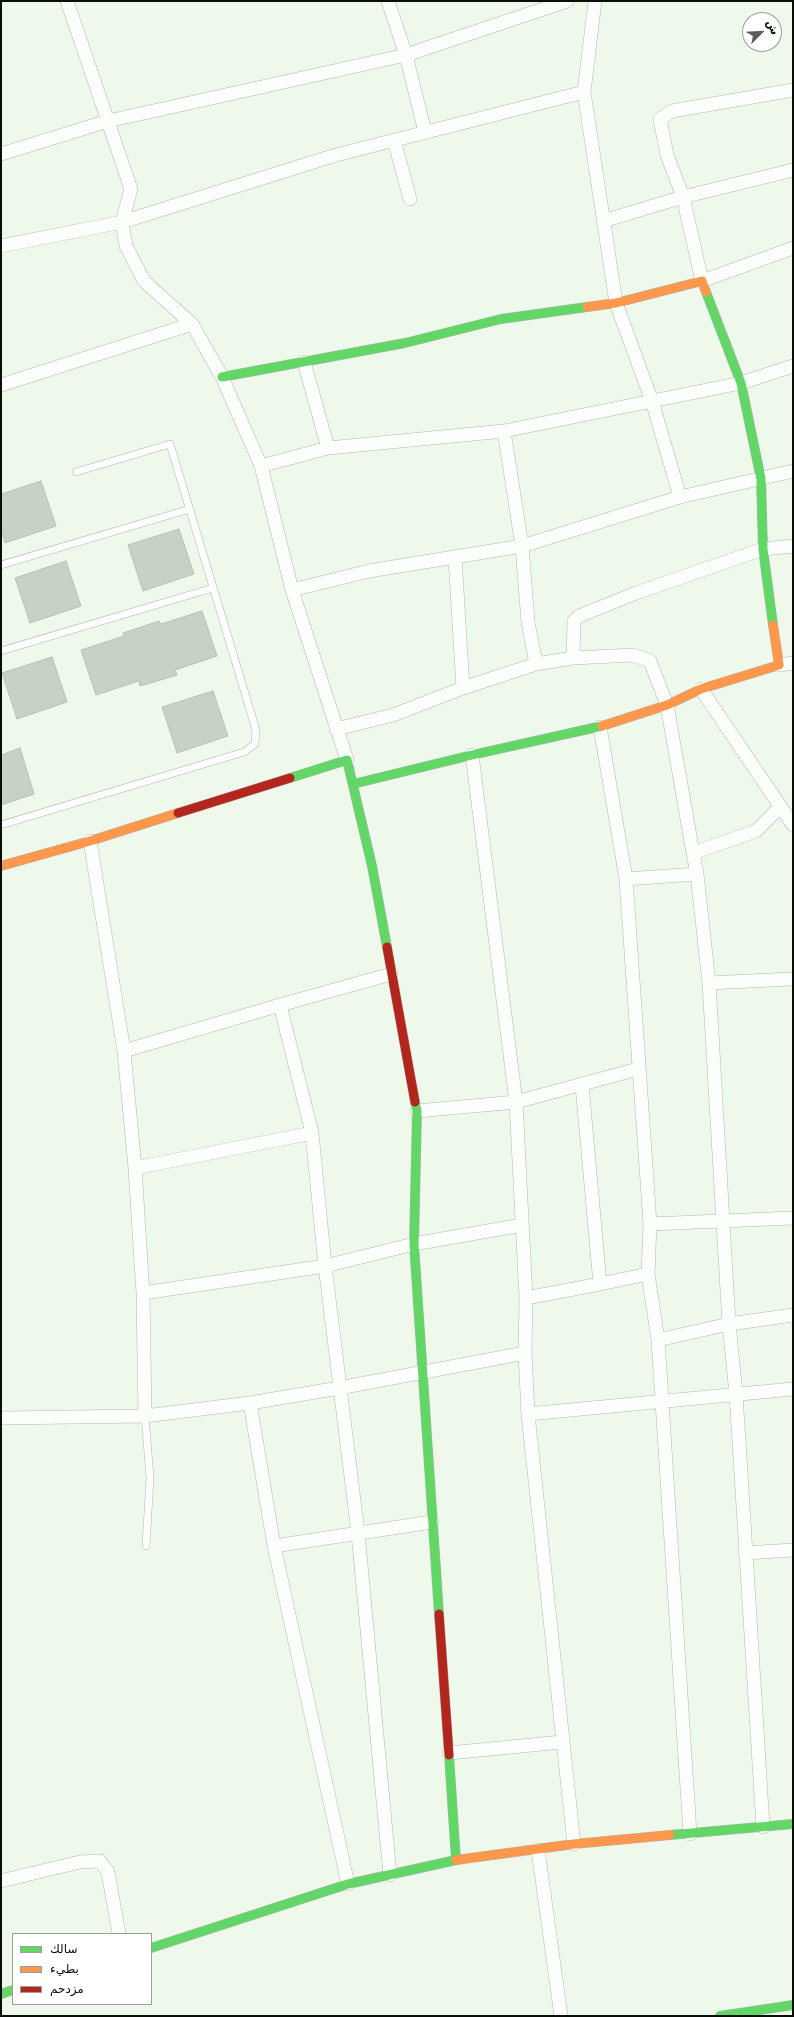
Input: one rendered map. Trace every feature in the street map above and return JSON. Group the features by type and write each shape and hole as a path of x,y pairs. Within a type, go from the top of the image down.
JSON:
{"street":[{"path":"67,1 131,189 122,222 126,246 144,281 192,324 222,377 260,466 292,590 354,784 372,866 417,1111 414,1244 456,1860"},
{"path":"388,1 406,55 424,132"},
{"path":"1,154 108,121 406,55 567,1"},
{"path":"595,1 584,92 616,302 652,401 680,497"},
{"path":"779,665 763,549 761,478 741,383 702,281 683,197 667,155 660,120 672,111 793,90"},
{"path":"1,246 122,222 336,155 584,92"},
{"path":"394,140 410,199"},
{"path":"603,220 683,197 793,170"},
{"path":"222,377 405,343 502,319 616,302 702,281 793,248"},
{"path":"1,385 192,324"},
{"path":"304,362 328,448"},
{"path":"260,466 328,448 504,431 741,383 793,366"},
{"path":"504,431 522,546 528,622 536,664"},
{"path":"292,590 369,571 522,546 680,497 793,471"},
{"path":"573,658 574,621 579,616 636,593 763,549 793,546"},
{"path":"455,557 463,688"},
{"path":"336,729 393,715 463,688 536,664 573,658 633,655 650,661 667,704 697,874 709,982 729,1324 736,1394 744,1553 763,1827"},
{"path":"354,784 472,755 600,727 667,704 701,689 779,665 793,663"},
{"path":"701,689 793,825"},
{"path":"600,727 626,879 638,1069 650,1224 648,1274 658,1340 690,1834"},
{"path":"472,755 516,1102 526,1298 524,1353 528,1414 574,1844"},
{"path":"1,866 90,841 347,760"},
{"path":"693,853 756,831 780,807"},
{"path":"90,841 124,1051 135,1168 143,1293 145,1416"},
{"path":"626,879 697,874"},
{"path":"124,1051 391,974"},
{"path":"709,982 792,981"},
{"path":"280,1005 312,1133 339,1388 358,1533 390,1875"},
{"path":"417,1111 516,1102 638,1069"},
{"path":"582,1085 600,1284"},
{"path":"135,1168 312,1133"},
{"path":"650,1224 793,1218"},
{"path":"143,1293 325,1266 414,1244 522,1225"},
{"path":"526,1298 648,1274"},
{"path":"658,1340 729,1324 793,1314"},
{"path":"1,1418 145,1416 250,1403 422,1373 524,1353"},
{"path":"528,1414 661,1400 793,1389"},
{"path":"250,1403 274,1546 348,1884"},
{"path":"274,1546 432,1522"},
{"path":"744,1553 793,1550"},
{"path":"449,1753 562,1742"},
{"path":"152,1948 348,1884 456,1860 574,1844 793,1824"},
{"path":"538,1850 561,2016"},
{"path":"1,1881 80,1862 100,1861 108,1872 119,1933"},
{"path":"1,1994 12,1990"},
{"path":"720,2016 750,2014 793,2005"}],"lane":[{"path":"1,825 244,752 255,744 256,730 170,444 76,472"},
{"path":"1,565 190,509"},
{"path":"1,651 213,588"},
{"path":"145,1416 150,1478 146,1546"}],"building":[{"path":"41,481 56,526 5,543 1,530 1,494"},
{"path":"179,529 194,574 143,591 128,545"},
{"path":"66,561 81,606 30,623 15,578"},
{"path":"202,611 217,656 175,670 177,675 140,686 139,681 96,695 81,650 124,636 123,633 159,621 161,624"},
{"path":"52,657 67,702 17,719 2,673"},
{"path":"213,691 228,736 177,753 162,707"},
{"path":"20,748 34,794 1,805 1,755"}],"traffic: fast":[{"path":"706,292 741,383 761,479 763,549 773,625"},
{"path":"222,377 405,343 501,319 587,307"},
{"path":"353,784 472,755 602,726"},
{"path":"290,778 347,760 372,866 387,947"},
{"path":"415,1102 417,1111 414,1244 439,1614"},
{"path":"152,1948 348,1884 456,1860 449,1755"},
{"path":"670,1835 793,1824"},
{"path":"1,1994 12,1990"},
{"path":"720,2016 793,2005"}],"traffic: slow":[{"path":"587,307 616,303 702,281 706,292"},
{"path":"602,726 667,705 701,689 779,665 773,625"},
{"path":"1,866 90,841 178,813"},
{"path":"456,1860 574,1844 670,1835"}],"traffic: jam":[{"path":"178,813 290,778"},
{"path":"387,947 415,1102"},
{"path":"439,1614 449,1755"}]}
